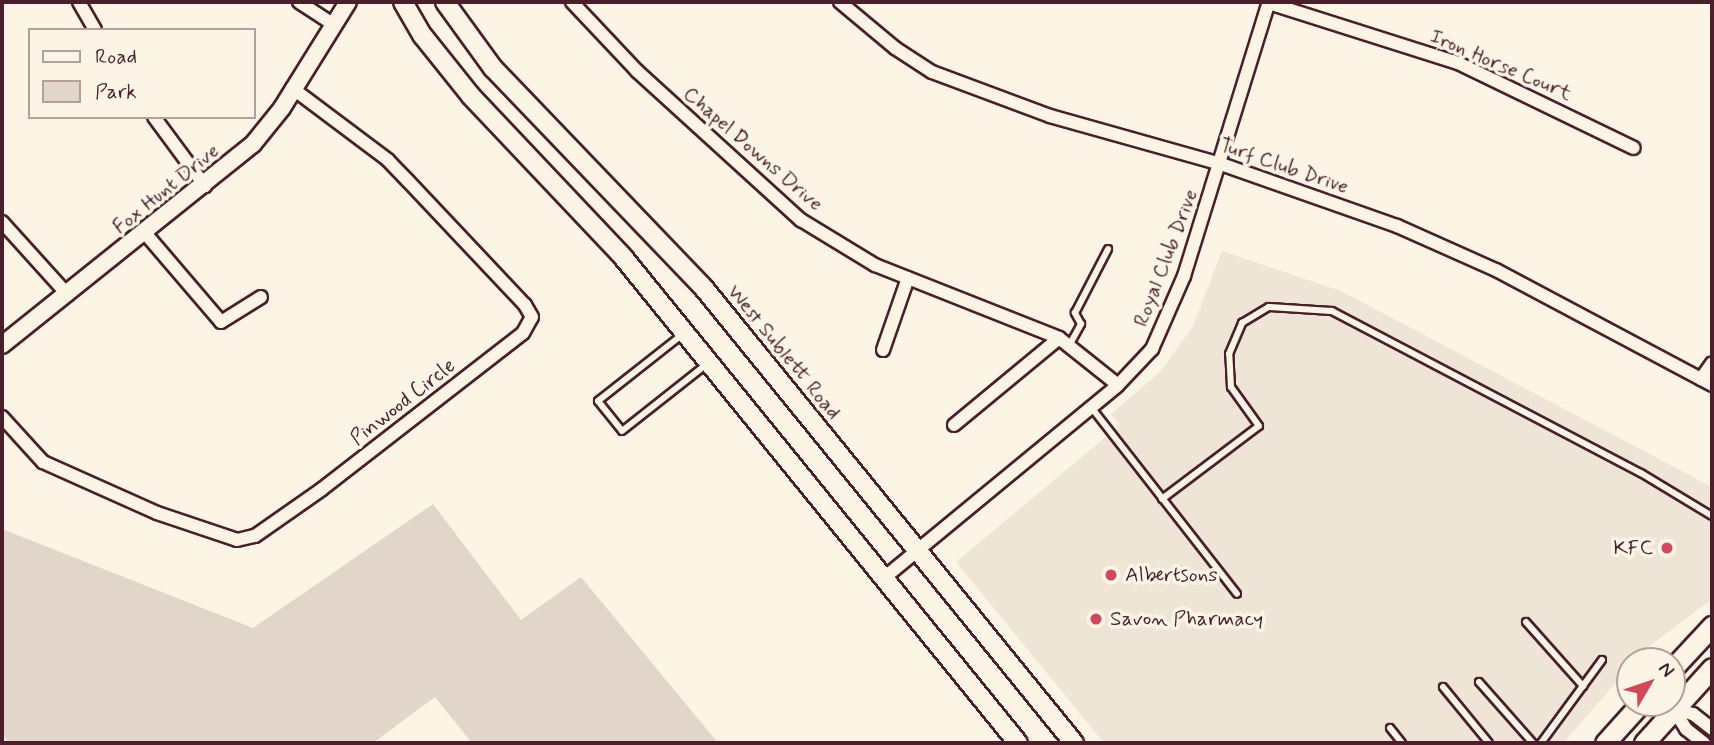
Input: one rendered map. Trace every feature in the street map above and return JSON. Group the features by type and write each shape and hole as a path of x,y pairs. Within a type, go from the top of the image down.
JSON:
{"main road":[{"path":"403,2 423,36 471,96 623,257 1018,743"},
{"name":"West Sublett Road","path":"445,2 493,68 703,288 1074,743"},
{"path":"1686,654 1712,626"},
{"path":"1686,693 1712,670"},
{"path":"1605,743 1628,717"},
{"path":"1644,743 1664,717"}],"street":[{"path":"79,2 94,28"},
{"path":"299,2 331,23"},
{"name":"Fox Hunt Drive","path":"2,345 205,186 253,145 292,88 331,23 348,2"},
{"name":"Chapel Downs Drive","path":"572,2 598,34 801,220 875,265 1064,341 1118,384"},
{"name":"Turf Club Drive","path":"840,2 895,48 932,72 1051,116 1221,164 1397,226 1484,265 1707,382"},
{"name":"Royal Club Drive","path":"884,578 1118,384 1152,349 1184,276 1221,164 1269,2"},
{"name":"Iron Horse Court","path":"1269,2 1458,63 1634,148"},
{"name":"Pinwood Circle","path":"2,417 43,462 157,513 237,540 255,536 322,489 523,333 531,317 525,305 388,160 292,88"},
{"path":"155,119 205,186"},
{"path":"2,222 68,295"},
{"path":"145,233 220,322 261,297"},
{"path":"883,351 908,278"},
{"path":"954,425 1064,341"},
{"path":"1707,382 1712,363"},
{"path":"1686,711 1712,729"},
{"path":"1679,717 1686,729 1704,743"}],"lane":[{"path":"1064,341 1081,324 1074,313 1108,249"},
{"path":"1163,499 1259,426 1231,387 1229,354 1242,323 1269,307 1332,311 1641,473 1712,516"},
{"path":"684,333 598,401 622,431 708,363"},
{"path":"1091,407 1237,594"},
{"path":"1526,622 1583,686"},
{"path":"1541,743 1602,660"},
{"path":"1479,682 1532,743"},
{"path":"1443,687 1489,743"},
{"path":"1390,728 1402,743"}],"shaded area":[{"path":"1222,251 1341,291 1712,487 1712,599 1649,647 1616,647 1616,683 1563,743 1104,743 956,562 1120,425 1111,414 1161,371 1193,326"}],"green space":[{"path":"433,504 521,620 581,577 718,743 472,743 435,697 373,743 9,743 2,734 2,529 253,628"}],"place":[{"name":"KFC","path":"1667,548"},
{"name":"Albertsons","path":"1111,575"},
{"name":"Savon Pharmacy","path":"1096,619"}]}
